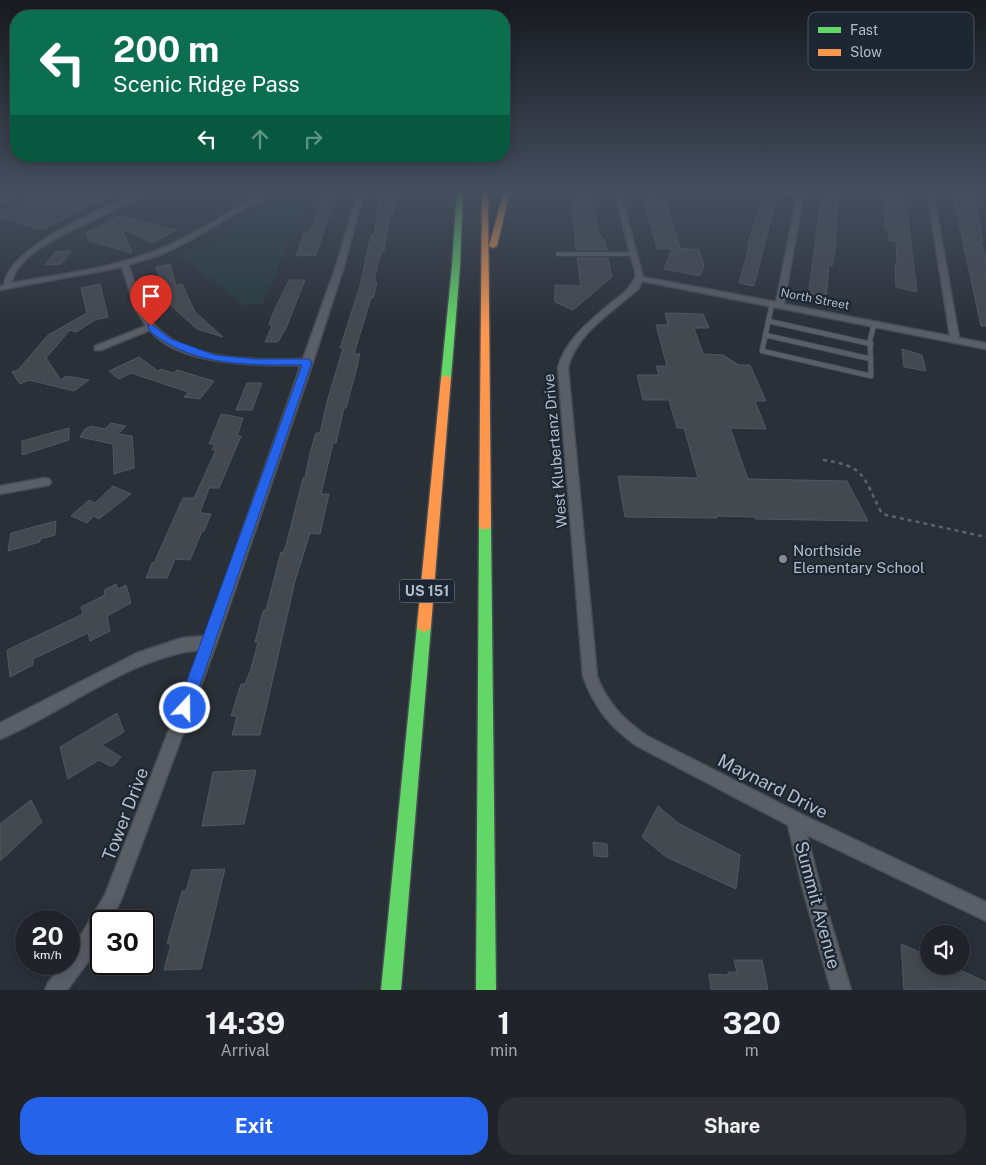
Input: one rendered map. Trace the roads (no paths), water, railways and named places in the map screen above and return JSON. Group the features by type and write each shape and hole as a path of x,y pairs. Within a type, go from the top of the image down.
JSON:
{"highway":[{"name":"US 151","path":"391,990 458,237"},
{"path":"485,237 486,990"},
{"path":"486,341 494,237"},
{"path":"440,442 438,356 441,298"}],"street":[{"path":"4,288 11,272 31,251 54,237"},
{"path":"4,288 124,264 177,245 193,237"},
{"name":"Tower Drive","path":"55,990 83,952 112,900 210,642 308,362 348,237"},
{"path":"630,237 640,275 639,278"},
{"path":"776,304 790,237"},
{"path":"938,237 955,340"},
{"path":"124,264 142,314 156,332 168,340 214,358 255,362 308,362"},
{"name":"North Street","path":"639,278 986,346"},
{"name":"West Klubertanz Drive","path":"588,652 563,360 573,343 628,294 636,286 639,278"},
{"path":"98,348 151,326"},
{"path":"0,490 45,482"},
{"path":"0,732 142,658 182,644 210,642"},
{"name":"Maynard Drive","path":"588,652 590,676 595,691 603,706 619,726 642,741 795,820 986,912"},
{"name":"Summit Avenue","path":"795,820 811,886 841,990"}],"lane":[{"path":"558,254 635,254"},
{"path":"776,304 768,321 762,351 871,376 871,344 874,324"},
{"path":"768,321 871,344"},
{"path":"765,335 871,359"}],"place":[{"name":"Northside Elementary School","path":"783,559"}]}
